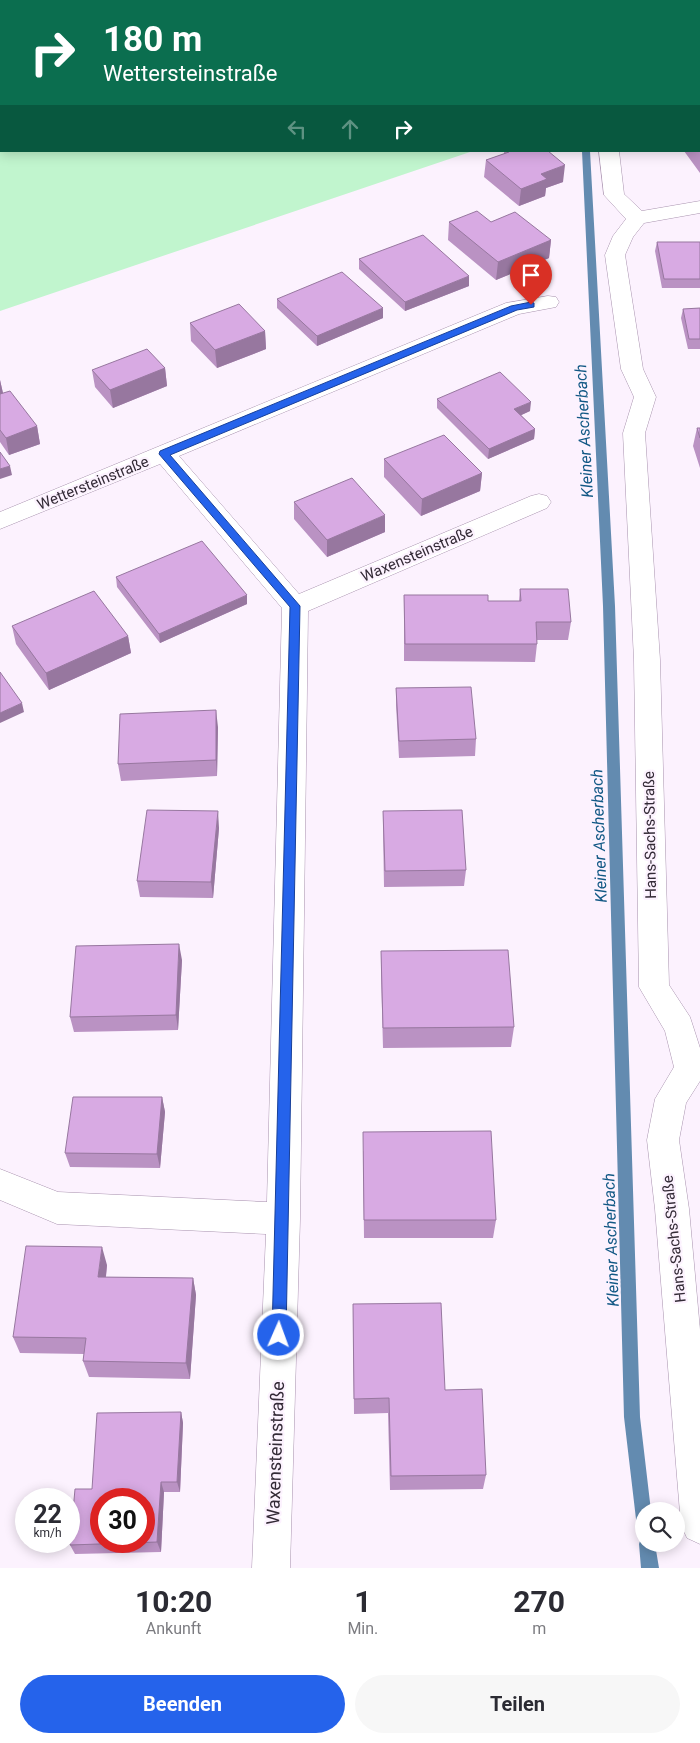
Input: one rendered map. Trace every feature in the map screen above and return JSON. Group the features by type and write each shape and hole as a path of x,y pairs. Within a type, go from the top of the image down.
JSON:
{"street":[{"path":"609,152 614,195 637,218 700,207"},
{"name":"Hans-Sachs-Straße","path":"637,218 623,236 615,255 632,369 644,397 634,433 646,660 654,987 679,1027 695,1070 671,1099 663,1140 672,1210 700,1525"},
{"name":"Wettersteinstraße","path":"0,521 514,308 548,302"},
{"path":"164,454 295,606"},
{"name":"Waxensteinstraße","path":"271,1568 283,1219 295,606 539,502"},
{"path":"0,1184 57,1208 283,1219"}],"green space":[{"path":"0,152 470,152 0,311"}],"building":[{"path":"509,152 549,152 565,165 541,174 547,179 521,189 486,160"},
{"path":"477,211 491,222 515,212 551,240 498,262 449,222"},
{"path":"423,235 469,276 405,302 359,259"},
{"path":"657,242 700,242 700,279 664,279"},
{"path":"342,272 383,308 317,336 277,299"},
{"path":"239,304 265,331 215,350 190,323"},
{"path":"700,308 700,339 689,339 683,309"},
{"path":"147,349 165,368 110,390 92,370"},
{"path":"500,372 531,402 514,409 535,429 489,449 437,399"},
{"path":"10,391 37,426 6,438 0,430 0,394"},
{"path":"444,435 482,473 422,499 384,459"},
{"path":"0,452 10,466 0,469"},
{"path":"352,478 385,515 327,540 294,502"},
{"path":"202,541 247,595 159,634 116,577"},
{"path":"520,589 568,589 571,622 536,622 537,644 405,644 404,595 488,595 488,601 521,601"},
{"path":"94,591 128,636 46,673 12,626"},
{"path":"0,672 22,703 0,713"},
{"path":"471,687 476,739 399,741 396,688"},
{"path":"216,710 216,760 118,764 120,714"},
{"path":"147,810 218,811 211,882 137,881"},
{"path":"462,810 466,870 385,871 383,811"},
{"path":"179,944 176,1015 70,1017 76,946"},
{"path":"508,950 514,1027 383,1028 381,951"},
{"path":"73,1097 162,1097 157,1154 65,1153"},
{"path":"491,1131 496,1220 364,1220 363,1132"},
{"path":"26,1246 102,1247 98,1277 193,1278 186,1363 83,1361 86,1338 13,1337"},
{"path":"441,1303 445,1390 482,1389 486,1475 391,1476 389,1398 354,1399 353,1304"},
{"path":"181,1412 177,1482 161,1482 157,1542 155,1542 155,1488 92,1488 97,1413"},
{"path":"80,1489 90,1489 90,1544 80,1545"}],"waterway":[{"name":"Kleiner Ascherbach","path":"586,152 609,606 632,1417 642,1502"},
{"name":"Kleiner Ascherbach","path":"648,1552 650,1568"}],"route":[{"path":"279,1335 295,606 164,454 514,308 531,305"}]}
